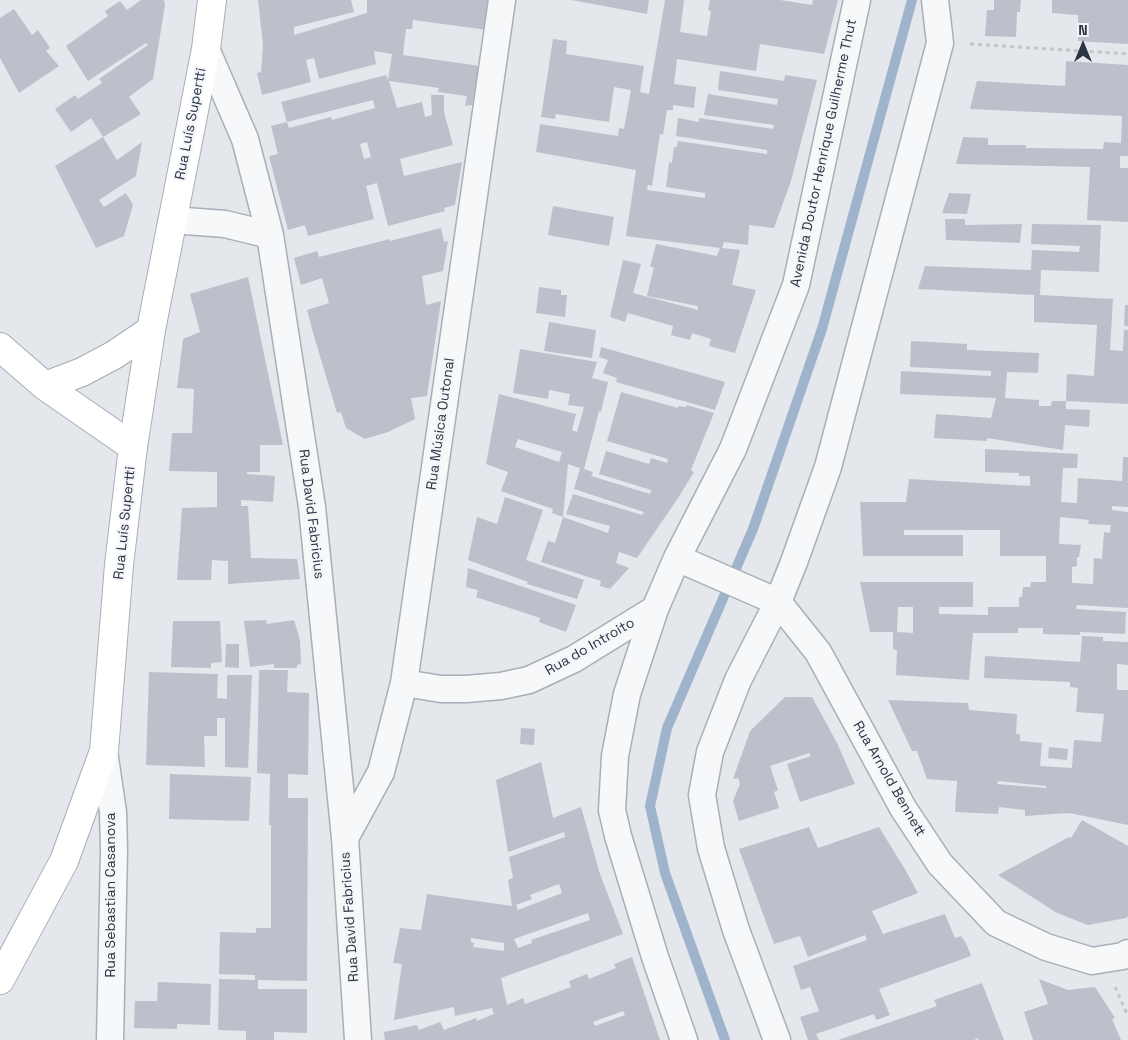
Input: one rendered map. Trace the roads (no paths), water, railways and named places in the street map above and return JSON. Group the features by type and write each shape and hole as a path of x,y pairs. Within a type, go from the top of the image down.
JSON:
{"street":[{"path":"206,49 212,0"},
{"name":"Rua Música Outonal","path":"345,838 381,772 404,683 502,0"},
{"name":"Avenida Doutor Henrique Guilherme Thut","path":"684,1040 655,957 618,836 612,810 615,756 627,694 655,609 677,558 733,450 796,285 857,0"},
{"path":"777,1040 736,930 711,848 702,795 710,752 738,680 778,602 828,467 940,43 935,0"},
{"name":"Rua Luís Supertti","path":"0,980 64,861 104,751 119,565 133,447 151,330 206,49"},
{"name":"Rua David Fabricius","path":"206,49 245,139 270,234 312,508 345,838 358,1040"},
{"path":"172,220 225,224 270,234"},
{"path":"45,386 82,372 114,355 151,330"},
{"path":"0,347 45,386 133,447"},
{"name":"Rua Arnold Bennett","path":"677,558 778,602 818,652 903,808 940,864 996,923 1046,946 1092,961 1128,954"},
{"name":"Rua do Introito","path":"404,683 441,688 466,688 501,686 529,680 574,659 655,609"},
{"name":"Rua Sebastian Casanova","path":"104,751 112,812 114,850 110,1040"}],"waterway":[{"path":"725,1040 665,873 650,806 667,728 753,529 822,329 912,0"}]}
